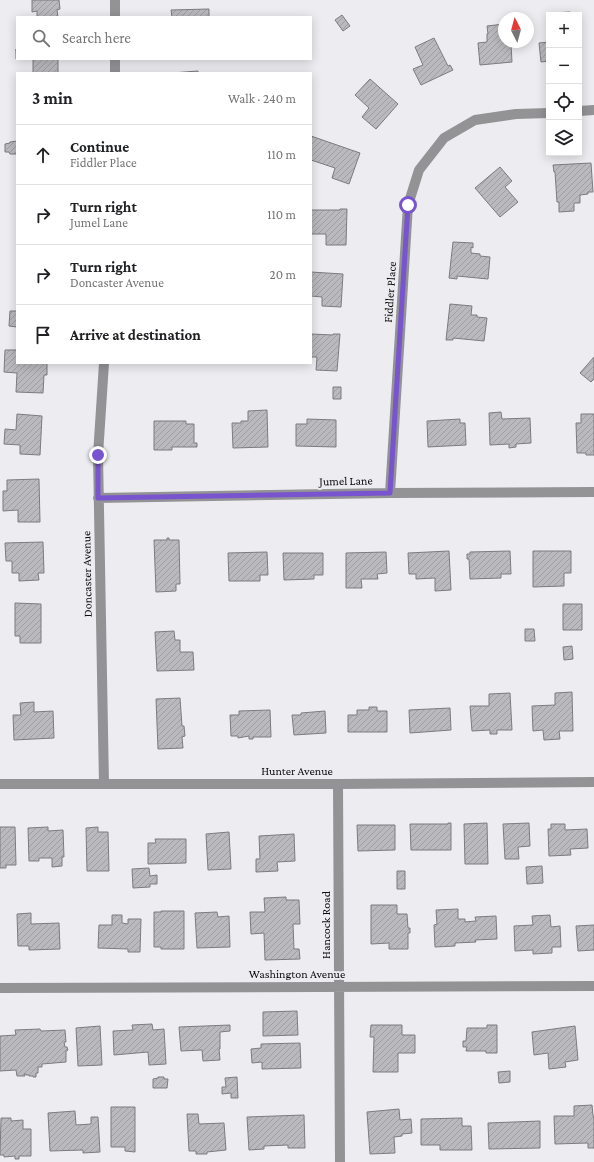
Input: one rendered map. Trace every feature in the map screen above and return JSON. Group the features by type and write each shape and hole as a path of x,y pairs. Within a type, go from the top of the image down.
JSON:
{"street":[{"path":"115,0 115,16"},
{"path":"115,60 116,72"},
{"path":"582,111 594,110"},
{"name":"Fiddler Place","path":"390,493 408,205 419,170 444,138 475,120 516,114 546,113"},
{"name":"Doncaster Avenue","path":"104,364 98,455 98,498 104,784"},
{"name":"Jumel Lane","path":"98,498 390,493 594,492"},
{"name":"Hunter Avenue","path":"0,784 594,782"},
{"name":"Hancock Road","path":"338,784 340,1162"},
{"name":"Washington Avenue","path":"0,988 594,986"}],"building":[{"path":"32,0 59,0 60,9 57,10 58,16 37,16 37,11 32,12"},
{"path":"209,9 209,16 172,16 171,10"},
{"path":"342,15 350,26 343,31 335,20"},
{"path":"498,25 498,48 511,48 512,62 480,65 478,43 487,42 487,26"},
{"path":"434,38 448,66 450,65 453,70 421,85 413,69 423,65 415,47"},
{"path":"546,42 546,61 541,62 539,43"},
{"path":"33,60 58,60 58,72 33,72"},
{"path":"370,79 398,104 376,129 362,117 369,108 355,95"},
{"path":"312,136 360,153 349,184 332,178 335,168 312,160"},
{"path":"16,141 16,154 5,152 5,144"},
{"path":"591,163 593,192 580,195 580,203 574,203 574,211 559,212 559,202 557,202 555,172 553,165"},
{"path":"500,167 512,181 505,187 518,202 500,217 475,188"},
{"path":"347,209 346,245 326,245 326,234 312,234 312,210"},
{"path":"453,242 473,243 471,253 490,257 488,279 457,276 457,279 449,278"},
{"path":"312,272 343,274 341,307 322,306 322,297 312,296"},
{"path":"450,304 472,306 471,315 487,318 484,341 453,338 453,340 446,340"},
{"path":"10,311 16,311 16,327 9,326"},
{"path":"312,334 340,334 337,371 316,370 317,357 312,357"},
{"path":"5,350 16,350 16,364 47,364 47,375 44,375 43,393 16,392 17,373 4,372"},
{"path":"594,357 594,379 591,382 580,373"},
{"path":"333,387 341,387 341,399 333,399"},
{"path":"267,410 268,447 233,448 232,423 248,421 248,411"},
{"path":"501,412 502,419 530,418 531,443 516,444 516,447 509,448 509,444 490,445 489,413"},
{"path":"17,414 42,416 40,455 20,454 20,445 4,444 5,429 16,430"},
{"path":"581,414 594,414 594,455 577,453 576,423 581,423"},
{"path":"307,419 336,420 336,447 296,446 296,424 307,424"},
{"path":"460,419 460,423 465,423 466,445 428,447 427,421"},
{"path":"154,421 186,421 186,424 194,424 194,443 197,443 197,447 172,447 172,450 154,450"},
{"path":"39,479 40,522 18,522 18,510 3,511 3,491 7,491 7,480"},
{"path":"167,538 169,538 169,540 179,540 180,584 176,584 176,591 156,592 154,540 167,540"},
{"path":"43,542 44,573 38,573 39,580 19,581 19,573 12,573 12,561 6,561 5,543"},
{"path":"449,551 451,590 435,591 435,578 416,579 416,574 409,574 408,553"},
{"path":"510,551 511,574 501,574 501,578 470,579 469,559 467,559 467,554 470,554 470,552"},
{"path":"533,551 571,551 571,573 564,573 564,586 533,587"},
{"path":"267,552 268,575 260,575 260,581 229,581 228,553"},
{"path":"386,552 387,573 377,574 378,579 361,579 362,588 346,588 346,553"},
{"path":"283,553 323,553 323,575 314,575 314,579 284,580"},
{"path":"15,603 41,604 41,643 20,643 20,636 15,636"},
{"path":"563,604 582,604 582,630 563,630"},
{"path":"525,629 534,629 535,641 525,641"},
{"path":"174,631 175,640 180,640 180,652 193,652 194,670 157,671 155,632"},
{"path":"572,646 573,659 564,660 563,647"},
{"path":"572,692 573,731 559,731 560,739 544,740 543,730 533,731 532,706 555,705 555,693"},
{"path":"510,693 512,730 497,730 497,734 490,734 490,730 472,731 470,706 489,706 489,694"},
{"path":"180,698 182,726 184,726 185,736 182,737 183,748 158,749 156,699"},
{"path":"34,702 34,712 53,711 54,738 14,740 13,715 21,715 20,703"},
{"path":"369,707 377,707 377,711 387,711 387,732 348,732 348,715 357,715 357,710 369,710"},
{"path":"450,708 451,730 410,733 409,710"},
{"path":"270,710 271,737 253,737 253,739 249,739 249,736 238,738 238,736 231,736 230,715 239,715 239,711"},
{"path":"325,711 326,733 294,735 292,715"},
{"path":"451,823 451,850 411,850 410,824"},
{"path":"487,823 488,864 465,864 464,824"},
{"path":"529,823 530,846 518,847 519,859 505,859 503,824"},
{"path":"551,824 565,824 565,830 587,829 588,848 570,849 571,855 549,856 548,829 551,829"},
{"path":"357,825 395,825 395,850 358,851"},
{"path":"0,827 15,827 16,865 6,865 6,868 0,868"},
{"path":"48,827 48,831 63,830 64,857 62,857 62,866 52,867 52,858 39,858 39,861 29,861 28,828"},
{"path":"98,827 98,832 108,832 109,871 87,871 86,828"},
{"path":"229,832 231,869 208,870 206,834"},
{"path":"294,834 295,861 277,862 278,871 256,872 256,859 260,859 259,836"},
{"path":"155,839 186,839 186,863 148,864 148,843 156,843"},
{"path":"542,866 543,883 527,884 526,867"},
{"path":"149,868 150,876 157,875 157,884 150,884 150,887 133,888 132,869"},
{"path":"397,871 405,871 405,889 397,889"},
{"path":"286,897 286,900 299,900 300,924 293,924 294,949 299,949 300,959 265,960 264,933 251,934 250,912 265,912 264,898"},
{"path":"371,905 397,905 397,914 407,914 408,928 410,928 410,933 408,933 408,949 389,949 389,943 371,944"},
{"path":"458,909 458,919 465,919 465,922 476,921 475,917 496,916 497,939 475,940 476,942 455,943 455,946 435,947 434,925 437,924 436,910"},
{"path":"184,911 184,949 161,949 161,947 154,947 154,912"},
{"path":"217,912 218,917 229,916 230,947 197,948 195,913"},
{"path":"31,913 31,924 59,923 60,949 29,950 29,946 18,946 17,914"},
{"path":"112,915 122,915 122,923 128,924 128,919 141,919 140,952 128,952 128,949 98,948 99,925 112,925"},
{"path":"550,915 551,927 560,926 561,947 552,947 552,953 533,954 533,950 515,951 514,926 533,925 532,916"},
{"path":"594,925 594,950 578,951 576,926"},
{"path":"297,1011 298,1035 263,1036 263,1012"},
{"path":"152,1024 153,1030 164,1029 166,1064 149,1065 148,1052 114,1055 113,1031 133,1030 132,1025"},
{"path":"230,1025 230,1031 220,1032 220,1060 203,1061 202,1050 181,1051 179,1027"},
{"path":"371,1025 402,1025 402,1035 415,1035 415,1053 398,1053 398,1072 373,1072 374,1037 370,1037"},
{"path":"487,1025 497,1025 497,1053 486,1053 486,1051 466,1051 467,1047 463,1047 463,1041 466,1041 467,1028 487,1028"},
{"path":"100,1026 102,1065 78,1066 76,1028"},
{"path":"575,1026 578,1060 565,1062 566,1067 549,1069 548,1053 534,1055 532,1032"},
{"path":"40,1029 41,1031 65,1030 66,1042 64,1042 65,1047 67,1047 68,1050 66,1051 66,1062 42,1064 42,1067 38,1067 36,1077 26,1074 24,1074 25,1076 17,1076 16,1070 0,1071 0,1036 16,1035 15,1030"},
{"path":"300,1043 301,1068 262,1069 262,1062 252,1063 251,1049 261,1048 261,1044"},
{"path":"510,1071 510,1082 499,1083 498,1072"},
{"path":"158,1077 168,1079 167,1088 153,1088 153,1079"},
{"path":"237,1077 238,1098 231,1098 231,1093 222,1094 222,1087 226,1087 225,1078"},
{"path":"592,1105 594,1116 594,1148 588,1148 588,1143 555,1144 554,1116 574,1116 574,1106"},
{"path":"111,1107 135,1107 135,1152 125,1151 125,1147 111,1147"},
{"path":"399,1109 400,1120 411,1119 412,1133 394,1137 395,1153 370,1154 367,1112"},
{"path":"75,1111 76,1125 91,1124 91,1117 98,1117 100,1152 83,1153 83,1150 50,1151 48,1113"},
{"path":"187,1114 198,1114 199,1124 224,1123 226,1150 207,1152 207,1154 196,1154 196,1151 189,1151"},
{"path":"304,1115 305,1148 288,1148 288,1145 264,1146 264,1149 249,1150 247,1117"},
{"path":"1,1118 11,1118 11,1121 23,1120 23,1129 31,1129 31,1156 19,1156 19,1159 15,1159 15,1156 4,1157 4,1155 0,1155"},
{"path":"462,1118 462,1126 471,1126 472,1150 440,1150 440,1145 421,1145 421,1119"},
{"path":"540,1121 540,1148 489,1149 488,1123"}],"route":[{"path":"98,455 98,498 390,493 408,205"}]}
